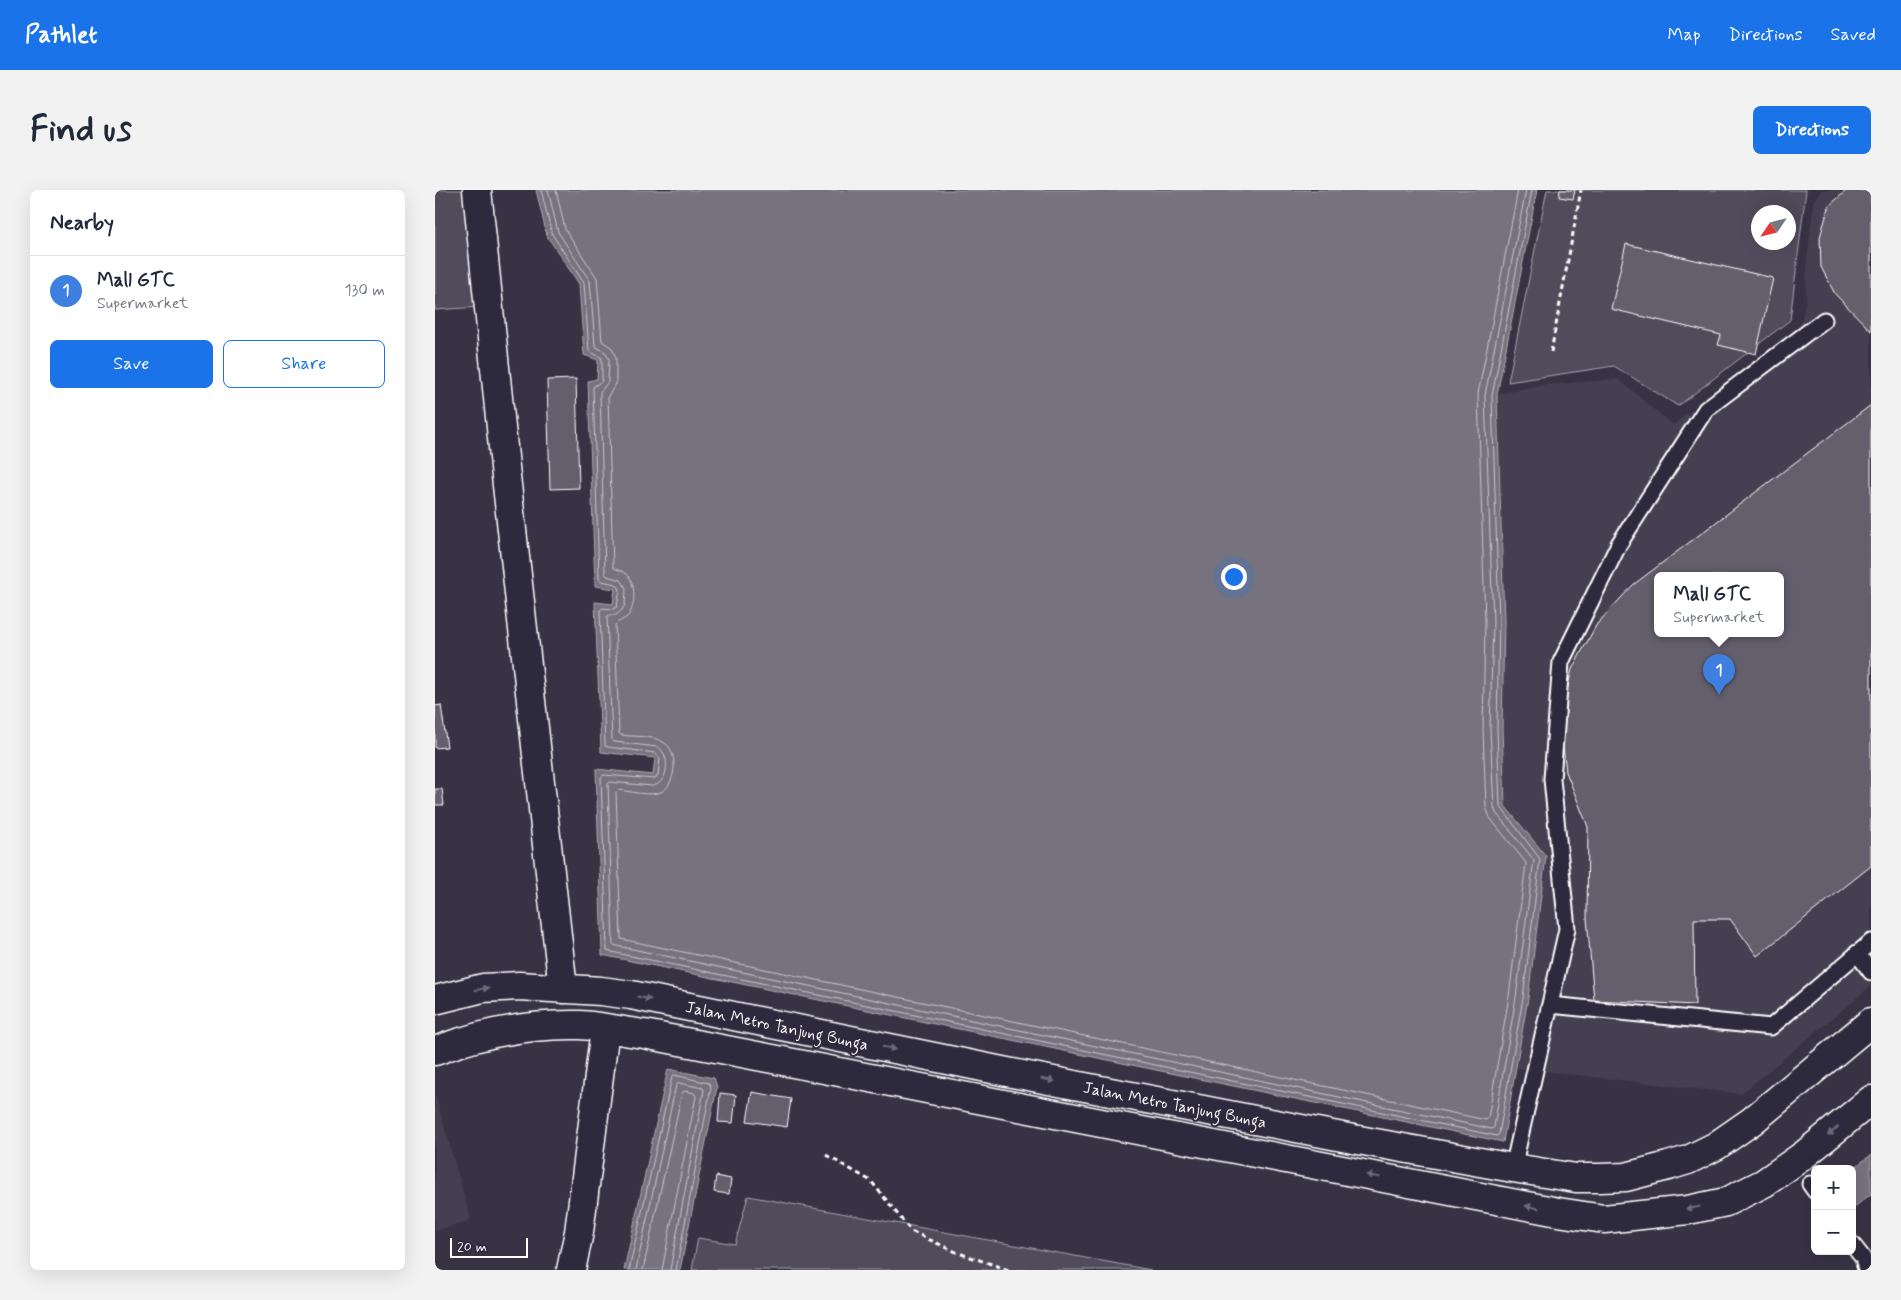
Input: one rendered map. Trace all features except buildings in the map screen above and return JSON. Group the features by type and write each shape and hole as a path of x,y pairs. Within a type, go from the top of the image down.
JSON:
{"main road":[{"path":"477,190 505,467 563,989"},
{"name":"Jalan Metro Tanjung Bunga","path":"435,1000 483,988 519,986 601,991 631,995 1007,1072 1513,1168 1576,1178 1626,1177 1688,1160 1716,1146 1737,1133 1871,1022"},
{"name":"Jalan Metro Tanjung Bunga","path":"435,1050 500,1031 551,1026 579,1026 605,1029 653,1036 1557,1212 1605,1219 1688,1210 1726,1202 1764,1183 1799,1159 1871,1100"},
{"path":"571,1270 579,1232 605,1029"}],"lane":[{"path":"1513,1168 1567,929 1552,779 1561,662 1619,544 1706,409 1824,320"},
{"path":"1550,1004 1771,1028 1871,942"},
{"path":"1857,953 1871,972"},
{"path":"1856,1249 1863,1258 1866,1270"}],"path":[{"path":"1551,352 1581,190"},
{"path":"826,1155 871,1181 911,1231 956,1252 1009,1270"}],"shaded area":[{"path":"435,190 474,190 479,307 435,310"},
{"path":"1547,190 1806,190 1790,320 1678,406 1614,366 1508,382"},
{"path":"1822,190 1871,190 1871,986 1741,1094 1517,1068 1546,856 1505,806 1502,730 1504,621 1497,395 1534,386 1618,379 1673,425 1800,327 1806,300 1807,261 1814,200"},
{"path":"435,1094 471,1220 435,1231"},
{"path":"748,1196 1151,1270 692,1270 698,1238 735,1244"}],"water":[{"path":"536,190 1537,190 1497,395 1504,621 1502,730 1505,806 1546,856 1528,998 1503,1142 602,955 596,769 653,775 655,758 601,752 595,602 613,604 615,589 595,586 588,381 597,379 598,360 584,355 579,284 547,236"},
{"path":"668,1069 714,1078 717,1087 680,1270 624,1270"},
{"path":"1871,1155 1871,1194 1856,1206 1856,1166"}],"place":[{"name":"Mall GTC","path":"1719,695"}]}
